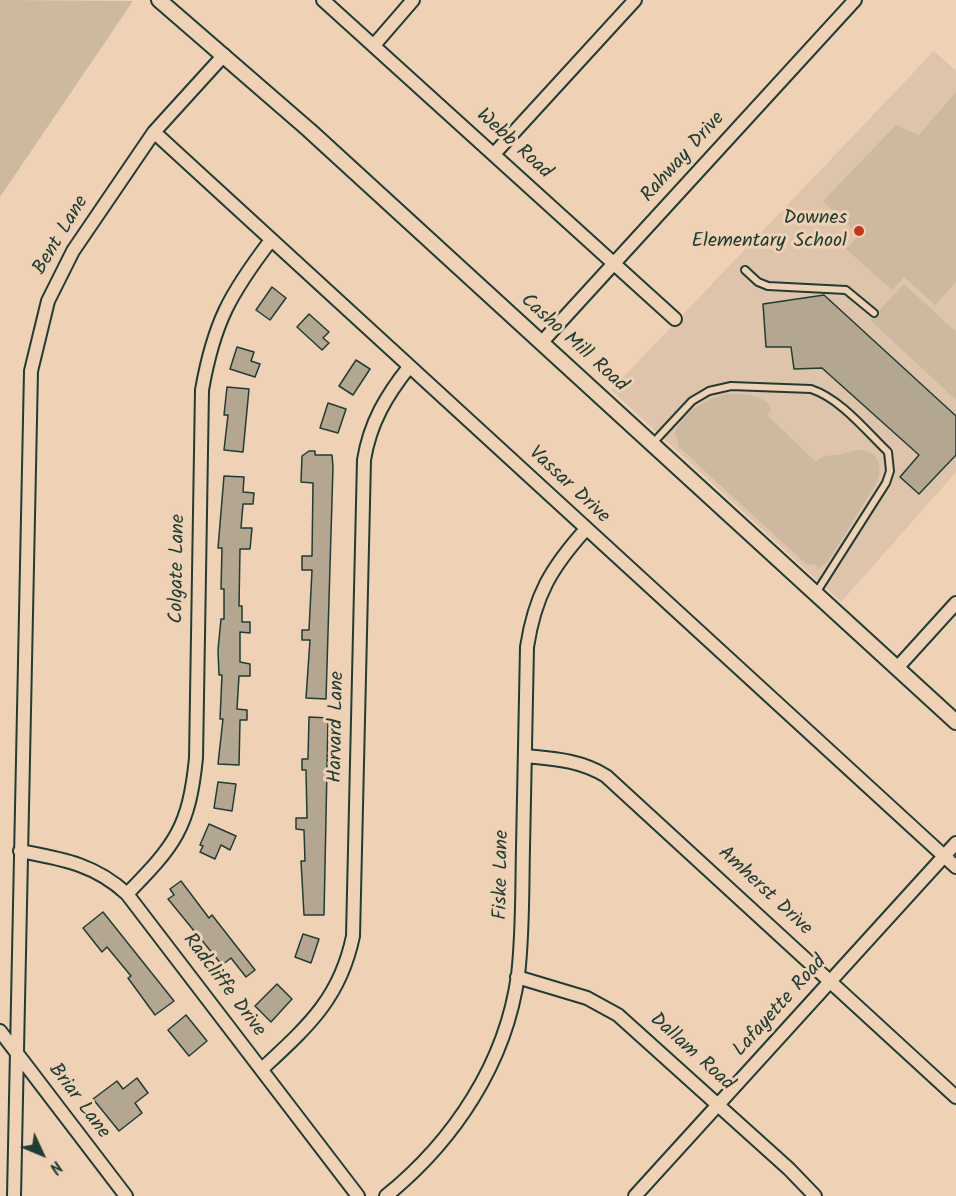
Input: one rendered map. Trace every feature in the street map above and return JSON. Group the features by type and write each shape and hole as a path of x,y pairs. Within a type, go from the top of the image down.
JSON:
{"street":[{"name":"Casho Mill Road","path":"159,0 224,55 542,342 956,722"},
{"name":"Webb Road","path":"323,0 375,44 675,320"},
{"path":"375,44 413,0"},
{"path":"494,153 635,0"},
{"name":"Rahway Drive","path":"542,342 855,0"},
{"name":"Bent Lane","path":"14,1196 28,419 35,346 48,301 62,269 154,132 224,55"},
{"name":"Vassar Drive","path":"154,132 956,867"},
{"name":"Colgate Lane","path":"127,894 158,862 179,834 192,797 196,759 202,390 209,349 220,320 238,284 271,240"},
{"name":"Harvard Lane","path":"262,1069 311,1023 325,1005 344,971 353,936 364,460 368,438 381,406 410,367"},
{"name":"Fiske Lane","path":"386,1196 435,1150 474,1097 504,1032 517,977 527,647 541,590 550,573 586,529"},
{"path":"897,668 956,603"},
{"name":"Amherst Drive","path":"525,756 568,759 582,763 606,776 956,1097"},
{"name":"Lafayette Road","path":"634,1196 956,843"},
{"name":"Radcliffe Drive","path":"20,851 84,865 114,881 127,894 358,1196"},
{"name":"Dallam Road","path":"517,977 587,998 618,1015 718,1104 815,1196"},
{"name":"Briar Lane","path":"0,1031 126,1196"}],"lane":[{"path":"745,270 768,286 846,290 874,312"},
{"path":"652,443 692,401 719,388 811,389 821,392 842,409 888,452 890,471 886,483 816,594"}],"shaded area":[{"path":"0,0 133,1 0,197"},
{"name":"Downes Elementary School","path":"934,51 956,71 956,472 841,602 611,390"},
{"path":"956,92 956,282 935,305 904,277 892,290 846,249 859,235 823,201 896,125 919,135"},
{"path":"904,284 956,332 956,400 870,320"},
{"path":"728,394 754,396 765,401 771,410 767,415 816,462 826,456 860,450 872,453 878,461 879,475 876,484 828,561 818,569 816,565 806,564 678,446 677,436 674,435 688,413 711,399"}],"building":[{"path":"272,287 286,298 270,320 256,310"},
{"name":"Downes Elementary School","path":"824,295 956,416 956,455 919,494 900,477 919,455 822,368 794,369 791,347 766,347 763,304"},
{"path":"309,314 329,332 323,338 329,343 322,350 297,327"},
{"path":"237,347 254,352 251,361 260,364 255,377 230,369"},
{"path":"356,360 370,369 353,395 339,386"},
{"path":"227,387 249,389 243,452 224,450 228,415 224,415"},
{"path":"328,403 346,409 338,433 320,428"},
{"path":"309,451 315,451 315,455 332,455 333,467 326,699 306,698 310,640 302,640 302,630 309,630 312,570 302,570 302,556 312,556 313,483 301,482 302,456"},
{"path":"224,476 244,477 243,492 254,493 253,504 243,504 241,528 252,528 250,549 240,549 239,606 242,606 242,622 250,622 250,633 240,632 240,662 250,664 250,676 239,676 237,709 247,710 247,720 240,720 239,765 218,764 223,719 220,719 222,675 219,675 218,650 221,619 224,619 224,589 221,589 222,548 218,548"},
{"path":"309,717 328,718 324,915 304,915 301,861 305,861 304,830 296,829 296,818 307,818 306,770 302,770 302,759 308,759"},
{"path":"218,782 236,784 232,811 214,808"},
{"path":"209,824 236,836 230,850 221,845 215,859 200,852 203,846 200,845"},
{"path":"181,881 209,918 212,915 255,970 246,977 231,958 222,965 168,899 174,895 170,889"},
{"path":"103,912 174,1001 155,1015 128,978 131,976 107,947 102,952 83,928"},
{"path":"303,934 319,939 311,963 295,957"},
{"path":"277,984 292,999 271,1022 255,1006"},
{"path":"186,1015 207,1041 189,1056 168,1030"},
{"path":"137,1078 148,1093 135,1103 142,1113 119,1131 93,1099 117,1081 123,1089"}],"place":[{"name":"Downes Elementary School","path":"859,231"}]}
